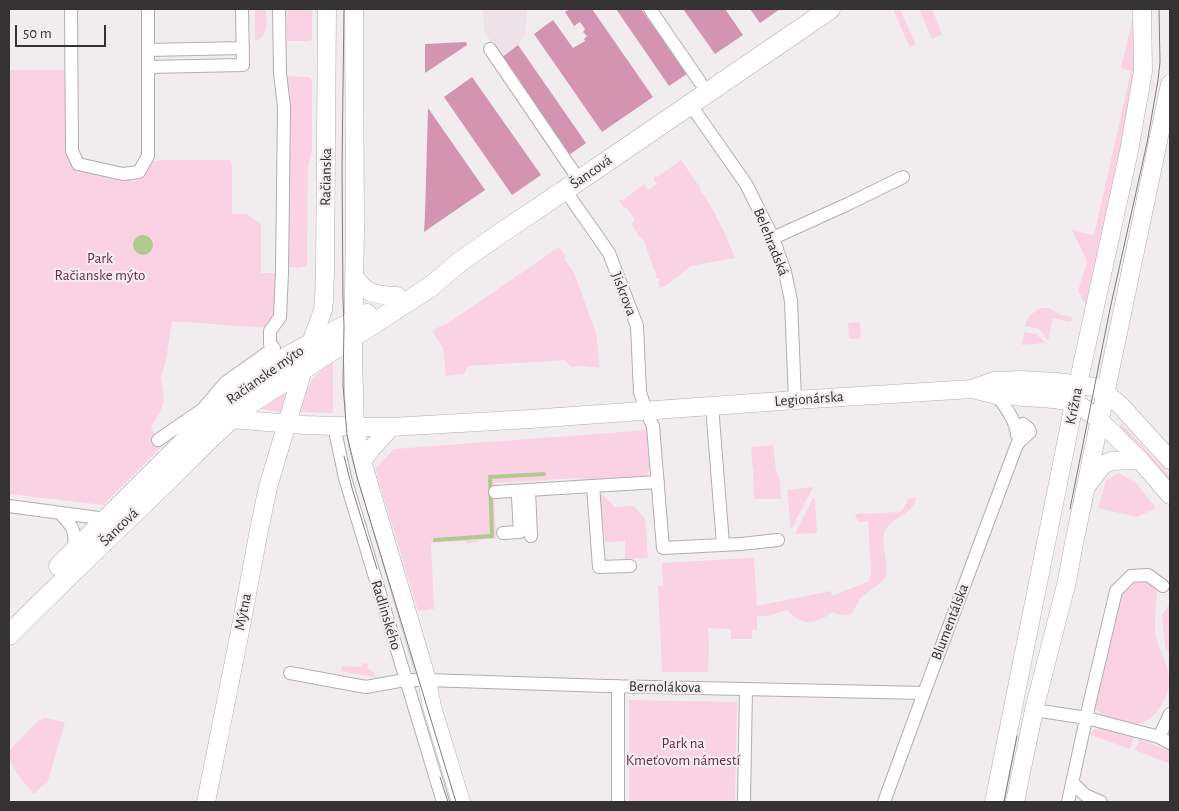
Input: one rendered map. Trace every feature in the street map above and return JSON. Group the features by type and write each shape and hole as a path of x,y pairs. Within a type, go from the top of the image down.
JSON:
{"main road":[{"name":"Račianska","path":"312,343 323,310 324,299 328,9"},
{"name":"Račianska","path":"353,329 355,220 354,9"},
{"name":"Šancová","path":"353,329 460,247 573,171 805,9"},
{"name":"Šancová","path":"353,329 410,300 430,287 461,260 830,9"},
{"name":"Krížna","path":"994,802 1078,384 1129,151 1144,71 1142,9"},
{"name":"Krížna","path":"1014,802 1034,710 1067,581 1170,84"},
{"path":"354,276 360,285 372,293 397,296"},
{"name":"Račianske mýto","path":"221,417 224,403 255,378 279,362 312,343 353,329"},
{"name":"Račianske mýto","path":"221,417 243,408 276,388 353,329"},
{"path":"353,329 355,427"},
{"name":"Račianske mýto","path":"287,424 312,343"},
{"name":"Legionárska","path":"355,427 391,427 972,389 994,381 1004,380 1078,384 1095,387 1106,393"},
{"name":"Legionárska","path":"972,389 997,395 1054,399 1075,403 1085,408 1140,460 1170,495"},
{"path":"1106,393 1121,406 1170,460"},
{"name":"Račianske mýto","path":"221,417 287,424 355,427"},
{"name":"Šancová","path":"9,616 106,519 221,417"},
{"name":"Šancová","path":"9,635 164,484 221,417"},
{"name":"Mýtna","path":"206,802 268,487 287,424"},
{"name":"Radlinského","path":"355,427 362,461 461,802"},
{"path":"362,461 391,427"},
{"path":"1086,488 1103,465 1111,461 1140,460"}],"street":[{"path":"71,9 72,151 78,164 123,174 139,172 148,156 148,9"},
{"path":"148,67 243,65 242,9"},
{"path":"158,440 203,409 226,383 274,348 270,344 270,331 280,317 281,300 284,107 280,73 279,9"},
{"path":"650,9 700,82"},
{"path":"148,50 243,48"},
{"name":"Šancová","path":"490,49 573,171"},
{"name":"Belehradská","path":"690,104 746,184 773,238 785,272 791,301 795,400"},
{"path":"773,238 903,177"},
{"name":"Jiskrova","path":"565,190 609,254 637,326 640,392 646,411"},
{"name":"Blumentálska","path":"884,802 1018,443 1030,432 1023,424 1017,428 997,395"},
{"path":"712,406 723,544"},
{"path":"646,411 653,426 663,548 778,540"},
{"name":"Radlinského","path":"334,426 346,478 443,802"},
{"path":"495,492 658,482"},
{"path":"592,486 599,567 630,566"},
{"path":"503,533 520,532 518,498 529,490"},
{"path":"529,490 532,536"},
{"path":"9,506 106,519"},
{"path":"60,513 73,526 75,537 74,550"},
{"path":"1068,802 1116,591 1131,576 1148,575 1163,586"},
{"name":"Bernolákova","path":"290,673 366,687 406,680 427,680 924,693"},
{"path":"618,686 618,802"},
{"path":"744,802 746,689"},
{"path":"1034,710 1087,718 1165,740 1170,714"},
{"path":"1072,783 1085,795 1101,802"}],"shaded area":[{"path":"483,9 527,9 525,34 518,45 501,57 484,31"},
{"path":"570,9 592,9 653,97 602,132 534,34 553,20 573,48 585,41 584,39 587,36 583,32 585,29 580,22 574,26 565,12"},
{"path":"616,9 641,9 687,74 669,86"},
{"path":"683,9 725,9 743,35 715,54"},
{"path":"750,9 780,9 760,23"},
{"path":"466,42 467,45 425,73 425,44"},
{"path":"518,45 586,143 569,155 501,58"},
{"path":"472,77 541,175 512,195 444,97"},
{"path":"428,108 485,190 424,232 425,215"},
{"path":"143,235 150,238 153,245 150,252 143,255 136,252 133,245 136,238"}],"green space":[{"path":"255,9 266,9 266,28 263,35 255,41"},
{"path":"287,9 312,9 312,38 310,41 287,41"},
{"path":"893,9 900,9 916,45 910,48"},
{"path":"919,9 932,9 942,34 932,39"},
{"path":"1135,9 1133,58 1136,59 1121,149 1086,306 1078,291 1087,261 1072,230 1094,235 1131,71 1121,68"},
{"name":"Park Račianske mýto","path":"9,70 68,70 68,154 114,177 135,182 147,173 151,162 161,160 230,160 232,166 232,214 246,214 261,224 261,273 281,273 278,314 267,328 172,321 166,360 161,377 164,397 163,405 151,427 163,445 103,505 9,494"},
{"path":"286,77 311,78 312,82 312,148 308,169 307,265 299,268 286,265"},
{"path":"681,160 716,215 735,258 691,266 667,285 660,288 658,282 660,280 656,278 657,276 646,244 631,224 635,220 619,200 622,201 644,184 648,190 657,184 653,178"},
{"path":"559,247 566,256 564,258 574,273 596,333 600,368 571,367 565,360 468,366 464,374 446,376 443,348 432,331 447,324"},
{"path":"1042,308 1048,308 1061,315 1072,317 1071,322 1053,318 1048,341 1039,329 1025,326 1031,315"},
{"path":"860,322 861,338 849,339 848,323"},
{"path":"1024,332 1036,334 1046,343 1022,345"},
{"path":"333,359 333,413 296,412 311,381"},
{"path":"290,387 281,412 257,408"},
{"path":"1121,423 1170,476 1170,485 1119,430"},
{"path":"649,430 651,466 647,475 639,478 581,482 581,478 494,483 496,539 466,543 465,541 430,543 434,609 418,611 377,475 376,468 394,449"},
{"path":"773,445 776,470 780,481 781,499 754,499 754,471 751,447"},
{"path":"1119,473 1136,483 1156,508 1137,517 1098,508 1106,480"},
{"path":"813,487 791,530 787,490"},
{"path":"601,493 615,507 634,506 645,518 648,558 625,559 625,541 605,542 603,521 599,521 599,497"},
{"path":"813,497 815,498 817,533 795,534"},
{"path":"916,497 911,508 888,526 885,531 883,541 886,578 860,599 853,612 846,616 832,612 820,619 809,622 798,619 787,610 768,616 757,616 757,630 752,630 752,639 731,639 731,629 708,628 708,672 662,672 658,586 663,586 662,563 754,558 757,606 831,591 832,596 869,581 871,572 868,521 859,522 855,516 856,514 900,512 908,499"},
{"path":"1132,582 1148,582 1157,591 1156,637 1169,674 1168,689 1160,707 1153,716 1137,724 1119,722 1093,708 1118,598"},
{"path":"1169,604 1170,656 1165,646 1162,616"},
{"path":"362,663 368,664 368,668 377,678 341,671 342,666 361,667"},
{"name":"Park na Kmeťovom námestí","path":"629,700 737,702 735,802 629,802"},
{"path":"45,718 65,722 47,784 34,794 14,769 9,751 38,721"},
{"path":"1103,728 1134,737 1130,749 1088,734 1095,729"},
{"path":"1140,739 1170,751 1170,764 1135,750"}],"waterway":[{"path":"435,540 492,536 490,477 544,474"}],"tram line":[{"path":"344,9 342,168 343,385 347,435 357,477 456,802"},
{"path":"1070,509 1110,309 1147,143 1160,62 1159,9"},
{"path":"344,456 377,569"},
{"path":"1004,802 1017,736"},
{"path":"440,777 448,802"}]}
